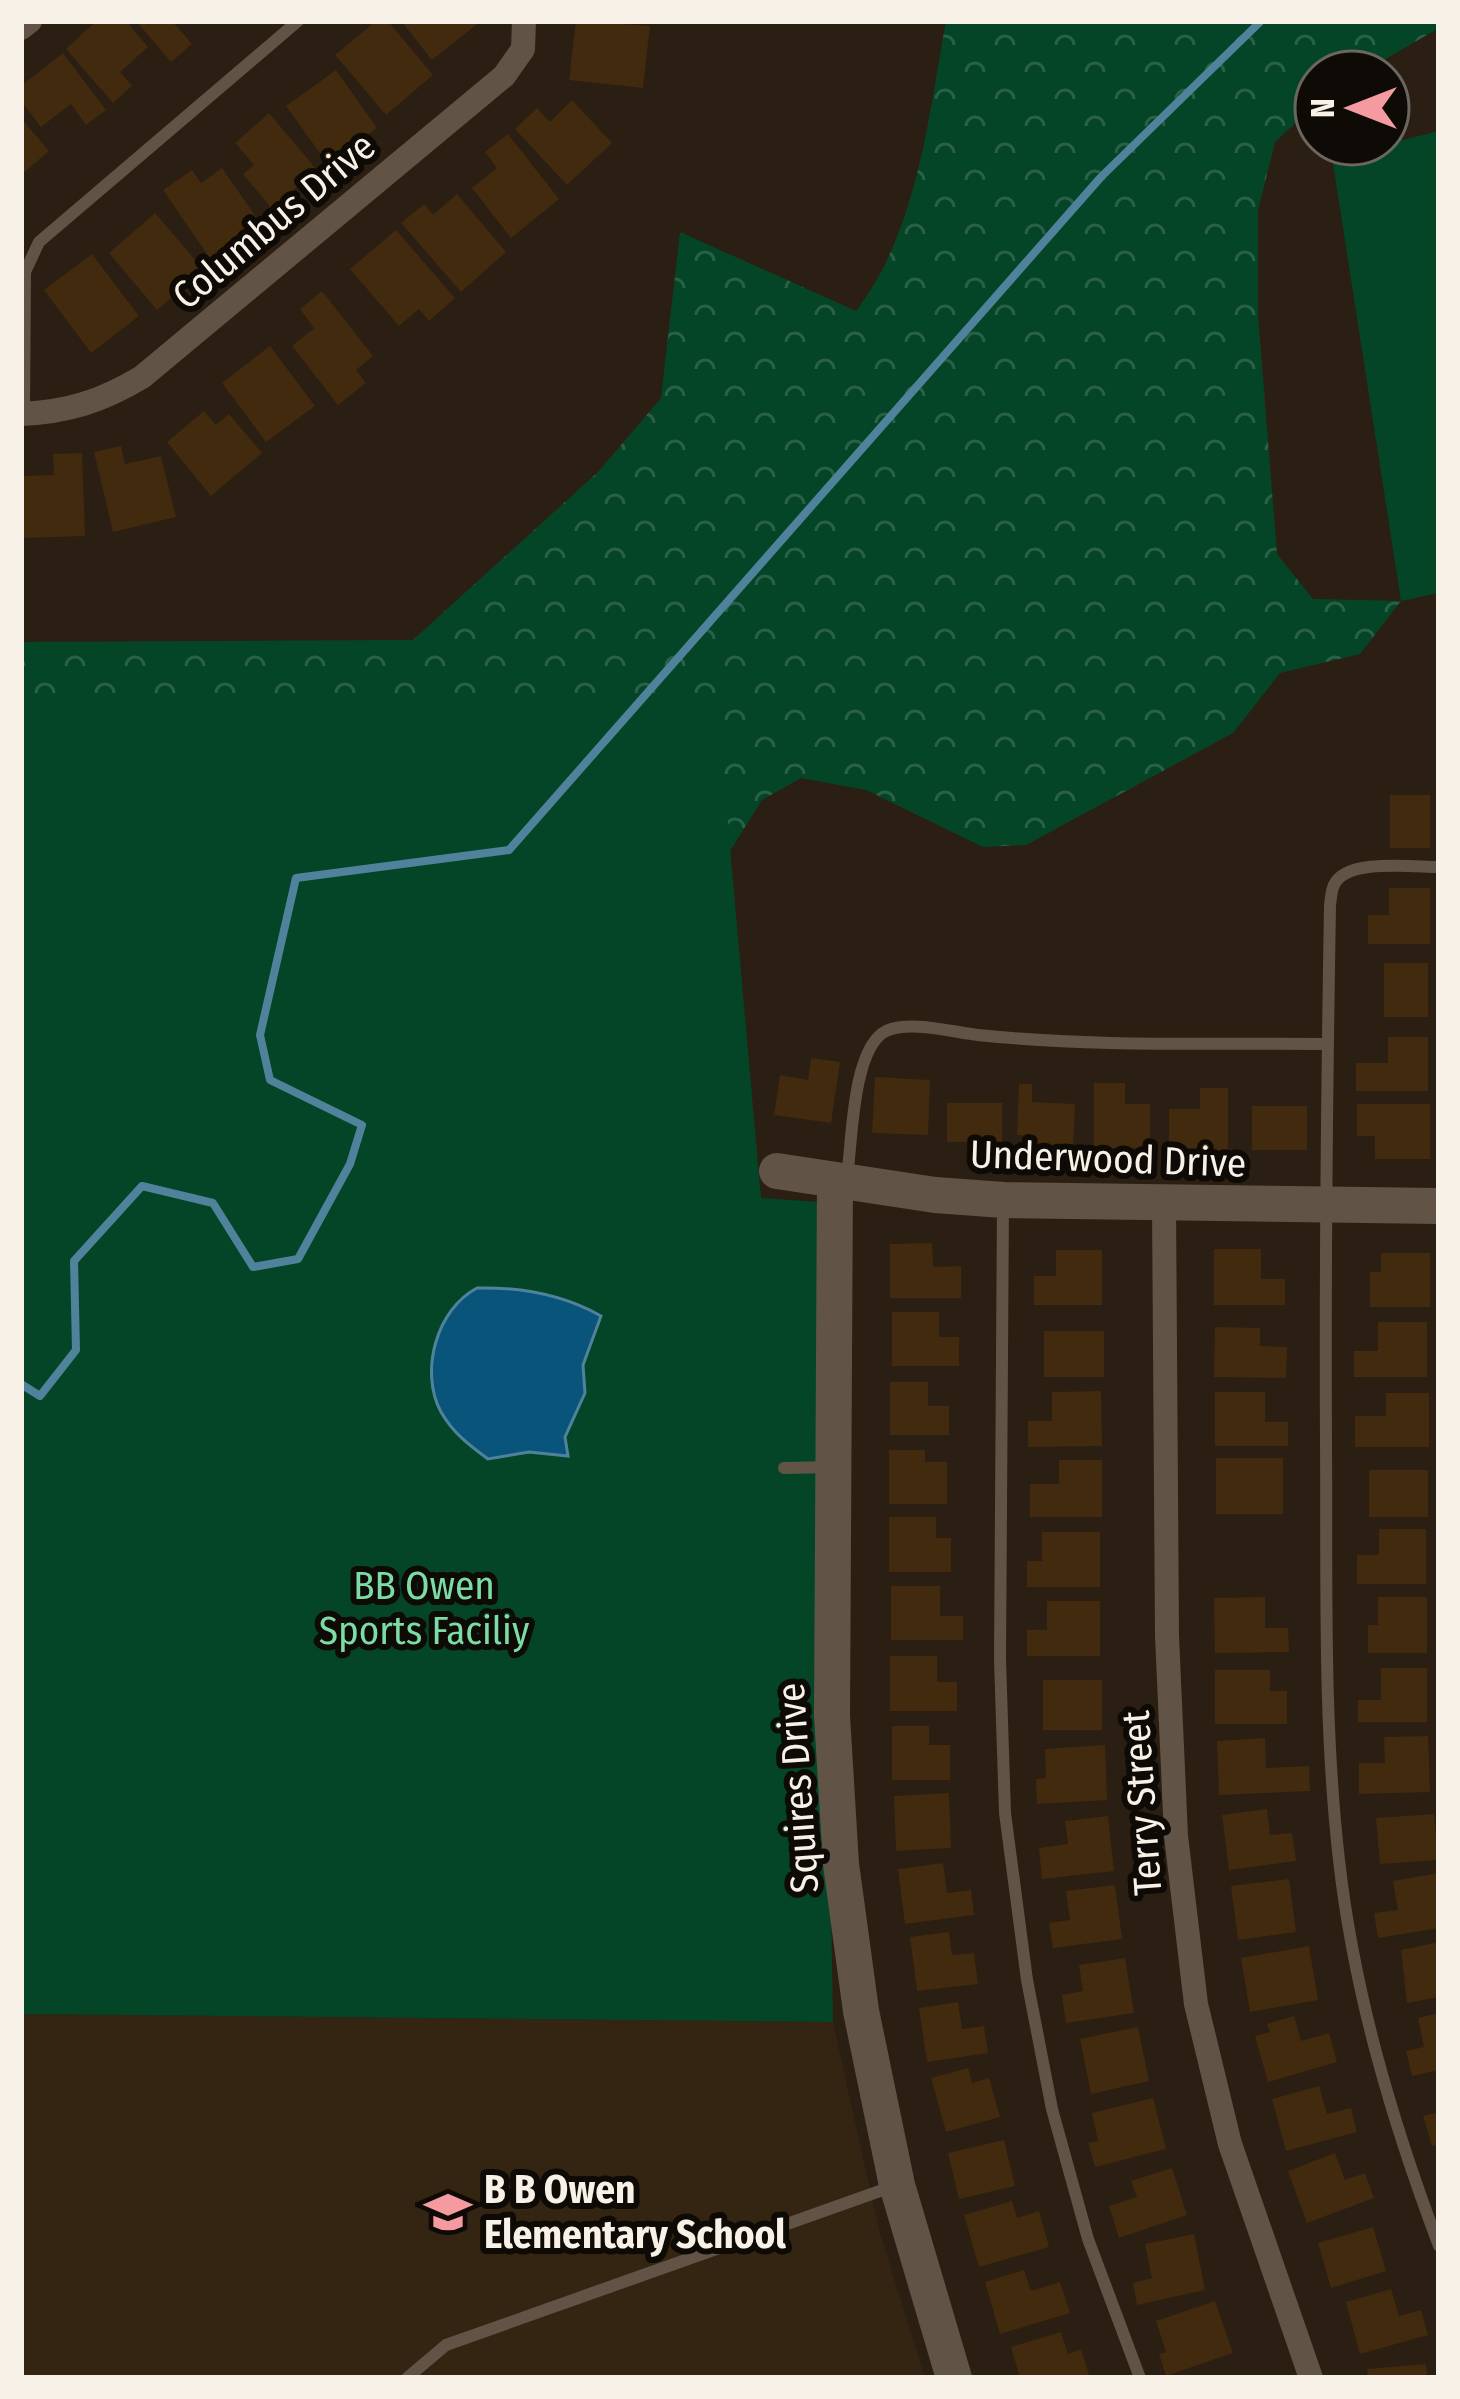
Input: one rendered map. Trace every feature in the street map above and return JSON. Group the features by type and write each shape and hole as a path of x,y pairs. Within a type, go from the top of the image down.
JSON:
{"street":[{"path":"21,28 30,21"},
{"name":"Columbus Drive","path":"22,414 68,411 108,397 142,377 504,76 523,49 524,21"},
{"name":"Underwood Drive","path":"777,1171 1004,1200 1439,1206"},
{"name":"Squires Drive","path":"841,1181 832,1716 842,1864 861,2011 897,2185 955,2378"},
{"name":"Terry Street","path":"1164,1204 1167,1636 1176,1836 1194,1983 1230,2144 1311,2378"}],"lane":[{"path":"22,414 25,272 39,242 298,21"},
{"path":"1439,867 1357,867 1343,873 1334,885 1325,1206 1328,1729 1339,1863 1361,1991 1398,2137 1439,2246"},
{"path":"841,1181 861,1067 870,1046 885,1031 1328,1044"},
{"path":"1004,1200 1000,1659 1005,1813 1027,1980 1052,2109 1088,2239 1140,2378"},
{"path":"784,1468 833,1467"},
{"path":"407,2378 446,2344 897,2185"}],"shaded area":[{"name":"B B Owen Elementary School","path":"21,2014 833,2022 879,2230 925,2378 21,2378"}],"green space":[{"path":"946,21 1439,21 1439,28 1404,48 1292,48 1292,126 1275,142 1258,210 1258,315 1277,554 1313,599 1401,601 1360,654 1280,673 1233,733 1026,845 983,847 866,790 801,778 762,800 700,899 21,1386 21,642 413,640 599,471 661,398 680,232 856,311 894,245 926,134"},
{"path":"1439,131 1439,593 1401,601 1334,168 1412,168 1412,138"},
{"name":"BB Owen Sports Faciliy","path":"21,696 717,700 761,1198 819,1202 833,2022 21,2014"}],"water":[{"path":"477,1288 541,1293 601,1316 583,1365 585,1393 565,1437 568,1456 529,1452 488,1459 441,1412 432,1378 436,1343 451,1310"}],"building":[{"path":"96,21 126,21 148,47 120,72 132,86 113,103 66,49"},
{"path":"136,21 172,21 192,44 171,62"},
{"path":"376,21 388,21 433,75 386,115 335,55"},
{"path":"401,21 481,21 432,60"},
{"path":"576,21 650,26 643,88 569,80"},
{"path":"63,53 106,110 86,125 71,104 41,127 21,101 21,86"},
{"path":"336,70 377,128 327,163 286,106"},
{"path":"572,100 612,143 567,185 515,129 537,108 550,122"},
{"path":"269,113 317,170 272,209 243,174 254,165 235,143"},
{"path":"21,118 49,151 21,175"},
{"path":"508,134 559,199 511,238 472,188 497,168 485,152"},
{"path":"222,168 261,224 211,260 163,190 192,170 201,183"},
{"path":"457,194 506,252 461,292 401,223 424,204 433,215"},
{"path":"155,213 204,270 157,310 109,253"},
{"path":"396,230 455,298 429,321 419,309 399,326 350,269"},
{"path":"92,254 139,316 91,353 44,290"},
{"path":"322,291 373,356 356,370 366,383 338,405 292,346 314,328 300,309"},
{"path":"270,346 315,406 266,442 222,383"},
{"path":"204,411 216,425 229,414 262,453 211,496 167,442"},
{"path":"121,446 125,464 161,456 176,517 113,532 94,452"},
{"path":"82,453 85,536 24,538 23,476 54,475 53,454"},
{"path":"1390,795 1430,795 1430,848 1390,848"},
{"path":"1389,888 1430,888 1430,944 1368,944 1368,915 1389,915"},
{"path":"1384,963 1428,963 1428,1017 1384,1017"},
{"path":"1388,1037 1428,1037 1428,1091 1356,1091 1356,1063 1388,1063"},
{"path":"811,1058 840,1062 831,1123 774,1115 780,1075 808,1080"},
{"path":"875,1077 930,1080 928,1135 872,1133"},
{"path":"1094,1083 1125,1083 1125,1104 1150,1104 1150,1148 1094,1148"},
{"path":"1019,1084 1032,1084 1032,1102 1075,1104 1073,1150 1036,1148 1036,1136 1017,1135"},
{"path":"1200,1088 1228,1088 1228,1150 1169,1150 1169,1109 1200,1109"},
{"path":"947,1103 1002,1103 1002,1142 947,1142"},
{"path":"1357,1104 1430,1104 1430,1159 1375,1159 1375,1136 1357,1136"},
{"path":"1252,1106 1307,1106 1307,1150 1252,1150"},
{"path":"932,1243 933,1267 961,1266 961,1298 890,1298 890,1244"},
{"path":"1214,1249 1261,1249 1261,1279 1285,1279 1285,1305 1214,1305"},
{"path":"1056,1250 1102,1250 1102,1305 1034,1305 1034,1276 1056,1276"},
{"path":"1381,1253 1430,1253 1430,1307 1370,1307 1370,1272 1381,1272"},
{"path":"892,1312 939,1312 939,1337 959,1337 959,1366 892,1366"},
{"path":"1378,1322 1427,1322 1427,1377 1354,1377 1354,1351 1378,1351"},
{"path":"1215,1327 1260,1328 1260,1346 1287,1347 1286,1378 1214,1377"},
{"path":"1044,1331 1104,1331 1104,1377 1044,1377"},
{"path":"890,1382 928,1382 928,1406 949,1406 949,1435 890,1435"},
{"path":"1101,1391 1102,1446 1028,1447 1028,1421 1052,1421 1052,1392"},
{"path":"1215,1392 1265,1392 1265,1422 1288,1422 1288,1446 1215,1446"},
{"path":"1386,1393 1429,1393 1429,1447 1355,1447 1355,1416 1386,1416"},
{"path":"889,1450 925,1450 925,1462 947,1462 947,1504 889,1504"},
{"path":"1216,1458 1283,1458 1283,1514 1216,1514"},
{"path":"1059,1460 1102,1460 1102,1517 1030,1517 1030,1484 1059,1484"},
{"path":"1369,1470 1428,1470 1428,1517 1369,1517"},
{"path":"889,1517 936,1517 936,1538 951,1538 951,1572 889,1572"},
{"path":"1379,1529 1426,1529 1426,1584 1357,1584 1357,1555 1379,1555"},
{"path":"1042,1532 1100,1532 1100,1587 1027,1587 1027,1561 1042,1561"},
{"path":"891,1586 940,1586 940,1616 963,1616 963,1640 891,1640"},
{"path":"1265,1597 1265,1628 1288,1628 1289,1652 1215,1653 1214,1598"},
{"path":"1378,1597 1427,1597 1427,1653 1368,1653 1368,1625 1378,1625"},
{"path":"1047,1601 1100,1601 1100,1656 1027,1656 1027,1630 1047,1630"},
{"path":"890,1656 937,1656 937,1682 957,1682 957,1711 890,1711"},
{"path":"1381,1668 1427,1668 1427,1722 1358,1722 1358,1700 1381,1700"},
{"path":"1215,1670 1270,1670 1270,1691 1287,1691 1287,1724 1215,1724"},
{"path":"1043,1680 1102,1680 1102,1730 1043,1730"},
{"path":"892,1726 929,1726 929,1745 950,1745 950,1780 892,1780"},
{"path":"1428,1736 1430,1792 1359,1794 1359,1763 1385,1763 1384,1737"},
{"path":"1265,1738 1266,1768 1309,1766 1310,1791 1219,1795 1217,1741"},
{"path":"1105,1745 1107,1800 1037,1804 1036,1779 1046,1778 1045,1749"},
{"path":"949,1793 951,1848 896,1851 894,1796"},
{"path":"1267,1809 1270,1835 1292,1833 1296,1861 1229,1870 1222,1815"},
{"path":"1434,1814 1438,1860 1380,1864 1376,1818"},
{"path":"1108,1816 1114,1871 1042,1879 1039,1848 1068,1844 1065,1821"},
{"path":"943,1863 947,1893 971,1890 974,1915 905,1924 898,1869"},
{"path":"1439,1873 1439,1928 1378,1938 1374,1913 1398,1910 1393,1881"},
{"path":"1289,1879 1296,1932 1238,1940 1231,1886"},
{"path":"1115,1885 1122,1939 1053,1948 1049,1923 1070,1920 1066,1891"},
{"path":"949,1932 952,1955 974,1953 978,1984 917,1991 910,1937"},
{"path":"1439,1942 1439,1997 1407,2003 1401,1950"},
{"path":"1309,1946 1318,2000 1250,2012 1241,1958"},
{"path":"1125,1958 1134,2013 1066,2023 1062,1995 1083,1991 1079,1965"},
{"path":"958,2002 962,2029 984,2026 988,2053 927,2062 919,2008"},
{"path":"1439,2013 1439,2070 1412,2076 1406,2051 1424,2047 1418,2018"},
{"path":"1294,2016 1301,2041 1329,2033 1337,2062 1268,2082 1255,2036 1270,2032 1267,2024"},
{"path":"1138,2027 1149,2081 1091,2094 1080,2039"},
{"path":"968,2068 972,2083 989,2078 1000,2117 946,2132 931,2078"},
{"path":"1319,2086 1327,2114 1351,2108 1357,2132 1286,2151 1272,2099"},
{"path":"1153,2098 1166,2149 1095,2167 1088,2143 1098,2141 1092,2113"},
{"path":"1439,2112 1439,2144 1432,2146 1423,2116"},
{"path":"1004,2140 1015,2186 959,2199 948,2153"},
{"path":"1335,2153 1345,2180 1365,2173 1374,2198 1307,2223 1288,2171"},
{"path":"1172,2168 1187,2215 1119,2238 1109,2206 1137,2197 1131,2181"},
{"path":"1012,2201 1017,2218 1039,2211 1049,2247 979,2267 964,2215"},
{"path":"1373,2227 1386,2271 1331,2288 1318,2243"},
{"path":"1194,2234 1205,2290 1137,2305 1133,2283 1152,2278 1145,2244"},
{"path":"1024,2270 1031,2291 1060,2282 1070,2313 1000,2334 985,2282"},
{"path":"1391,2289 1399,2316 1421,2310 1428,2335 1360,2354 1346,2302"},
{"path":"1215,2301 1233,2353 1166,2376 1159,2354 1166,2352 1156,2321"},
{"path":"1061,2332 1068,2354 1081,2349 1090,2378 1020,2378 1011,2347"},
{"path":"1426,2364 1427,2378 1368,2378 1367,2369"}],"waterway":[{"path":"21,1384 40,1396 76,1350 74,1261 142,1186 213,1203 253,1267 298,1259 350,1164 362,1125 270,1080 260,1035 296,878 509,850 1101,177 1261,21"}],"place":[{"name":"B B Owen Elementary School","path":"448,2212"}]}
